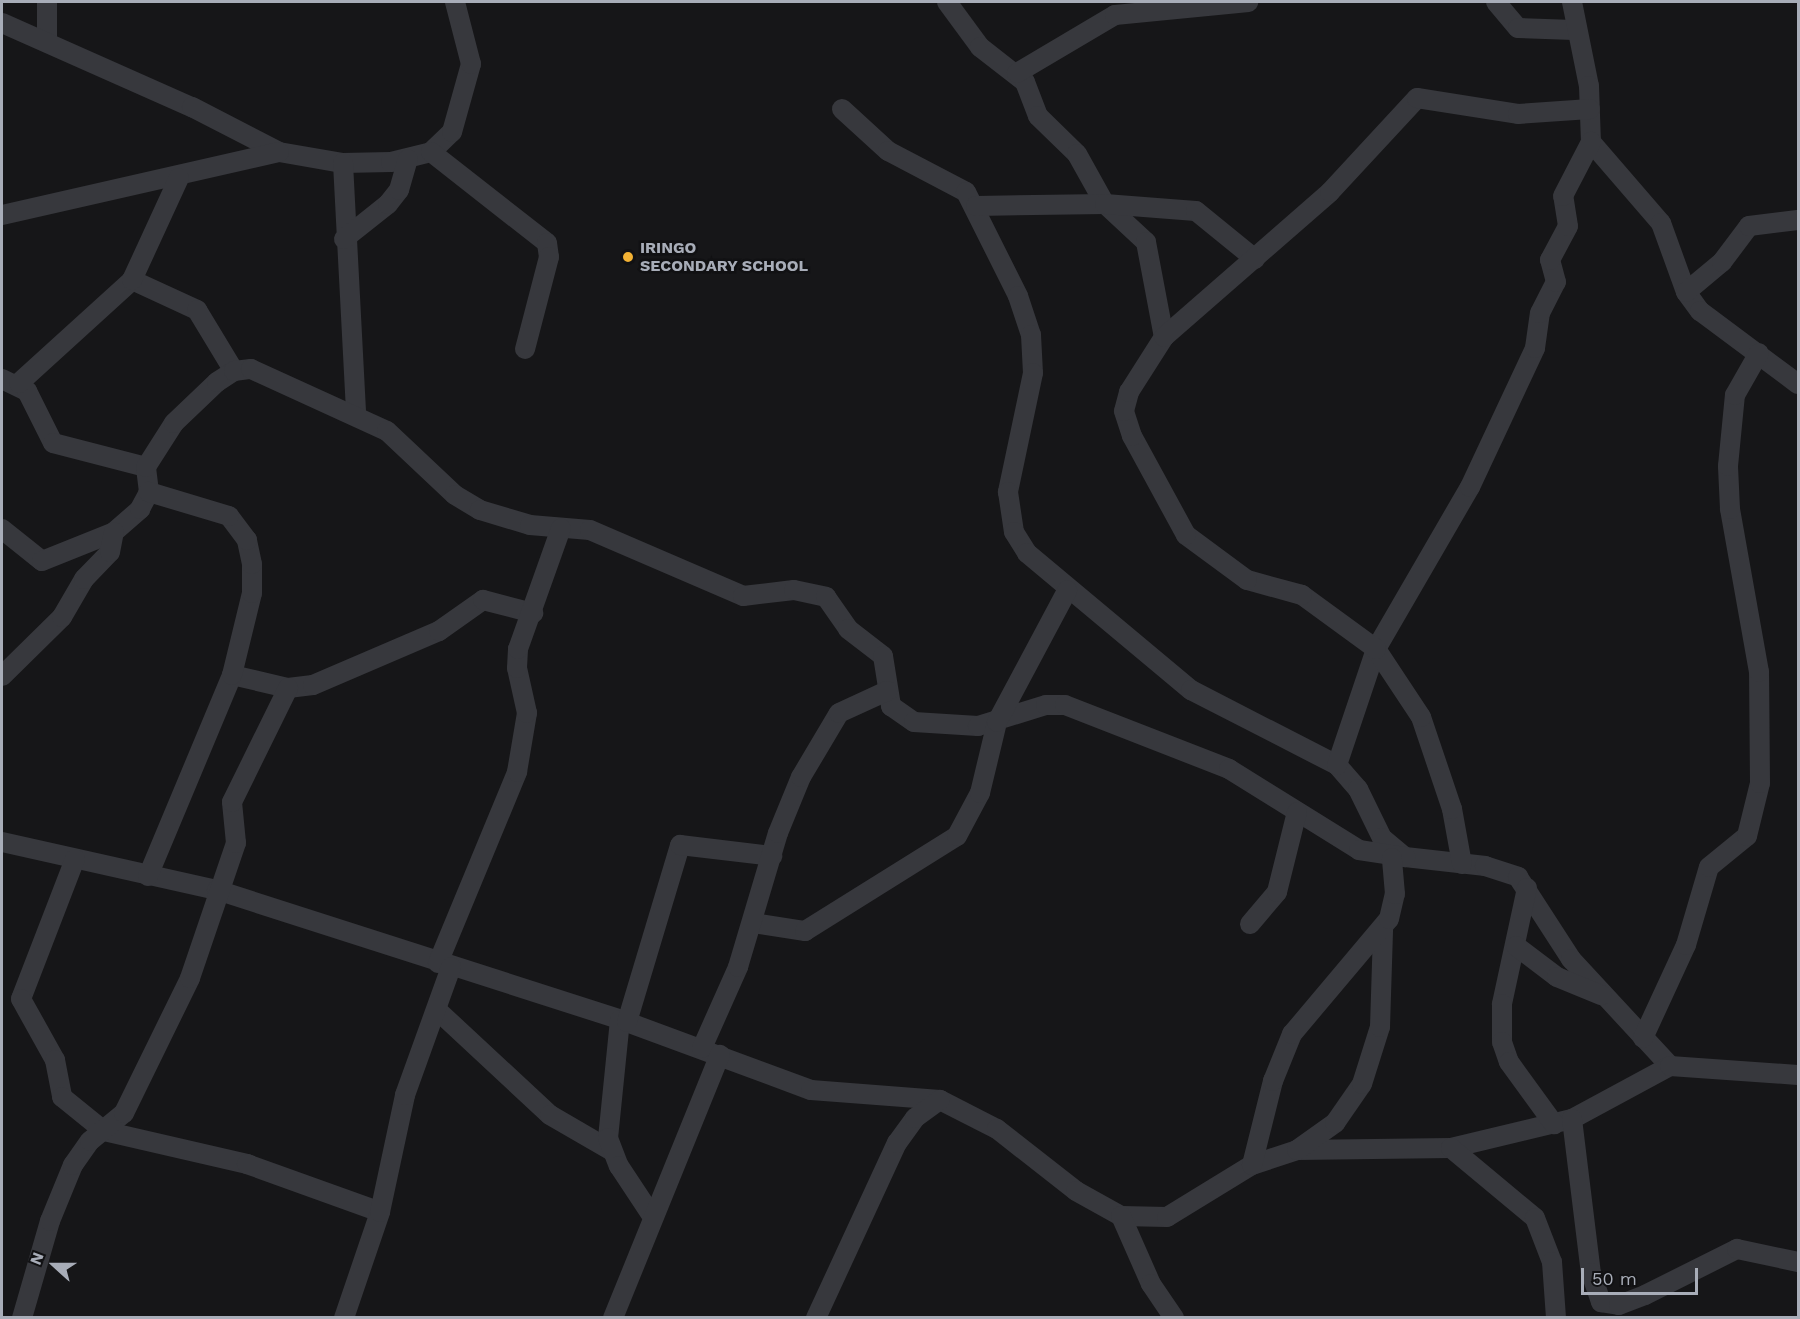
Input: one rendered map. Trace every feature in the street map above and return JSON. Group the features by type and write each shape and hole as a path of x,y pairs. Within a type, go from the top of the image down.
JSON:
{"street":[{"path":"47,2 47,42"},
{"path":"2,23 279,152 343,163 408,159 430,152 452,132 471,64 455,2"},
{"path":"947,2 980,47 1017,73 1038,116 1077,154 1105,204 1146,242 1164,337"},
{"path":"1017,73 1115,15 1248,2"},
{"path":"1496,2 1518,28 1574,30"},
{"path":"1338,765 1376,649 1470,487 1535,348 1540,313 1556,282 1550,260 1568,226 1563,196 1590,142 1590,109 1574,30 1572,2"},
{"path":"1462,864 1452,809 1421,717 1376,649 1302,595 1236,573 1199,546 1176,520 1124,411 1130,392 1164,337 1330,192 1417,98 1518,114 1590,109"},
{"path":"842,109 888,150 949,179 976,206 1031,335 1030,404 1008,492 1014,532 1067,591 1191,690 1338,765 1358,789 1382,838 1399,857 1394,907 1383,929 1332,981 1292,1034 1273,1081 1252,1165"},
{"path":"1590,142 1661,223 1686,292 1700,311 1798,384"},
{"path":"2,216 179,178 279,152"},
{"path":"430,152 547,243 549,257 525,349"},
{"path":"344,239 399,190 408,159"},
{"path":"343,163 344,239 356,414"},
{"path":"146,466 53,443 10,381 132,280 179,178"},
{"path":"976,206 1105,204 1196,211 1255,259"},
{"path":"1686,292 1722,262 1749,226 1798,220"},
{"path":"132,280 197,310 234,370"},
{"path":"1643,1038 1686,945 1709,867 1747,836 1760,783 1759,672 1730,509 1728,466 1735,394 1759,353"},
{"path":"2,529 42,561 114,532 140,509 149,492 146,466 174,423 234,370 267,372 387,431 455,495 480,510 620,540 743,596 815,592 826,597 848,629 883,656 886,691 891,705 914,722 959,727 997,722 1046,705 1065,705 1178,745 1359,850 1504,869 1527,888 1572,959 1603,996 1670,1066"},
{"path":"148,876 232,675 252,593 247,540 229,516 149,492"},
{"path":"344,1317 380,1212 405,1095 437,1010 445,965 517,772 527,713 516,668 561,528"},
{"path":"2,676 63,617 84,579 110,552 114,532"},
{"path":"753,923 805,931 940,852 971,814 997,722 1067,591"},
{"path":"232,675 288,688 313,685 413,644 483,600 532,613"},
{"path":"21,1317 66,1180 90,1141 124,1113 190,978 217,890 237,835 232,802 288,688"},
{"path":"613,1317 711,1051 788,807 830,725 839,713 886,691"},
{"path":"1250,924 1277,892 1297,812"},
{"path":"2,842 217,890 624,1021 831,1094 940,1100 997,1129 1076,1191 1121,1216 1167,1217 1252,1165 1297,1150 1335,1123 1362,1084 1380,1028 1383,929"},
{"path":"652,1216 612,1151 608,1105 624,1021 680,846 687,842 772,856"},
{"path":"75,859 21,999 55,1060 62,1098 104,1131 247,1164 380,1212"},
{"path":"1527,888 1502,1004 1502,1042 1509,1062 1563,1121 1591,1273 1601,1302 1609,1306 1645,1295 1737,1249 1798,1262"},
{"path":"1516,946 1557,977 1603,996"},
{"path":"437,1010 550,1115 612,1151"},
{"path":"1297,1150 1451,1148 1563,1121 1670,1066 1798,1075"},
{"path":"816,1317 897,1143 915,1118 940,1100"},
{"path":"1451,1148 1535,1218 1552,1262 1556,1317"},
{"path":"1121,1216 1151,1284 1174,1317"}],"place":[{"name":"IRINGO SECONDARY SCHOOL","path":"628,257"}]}
